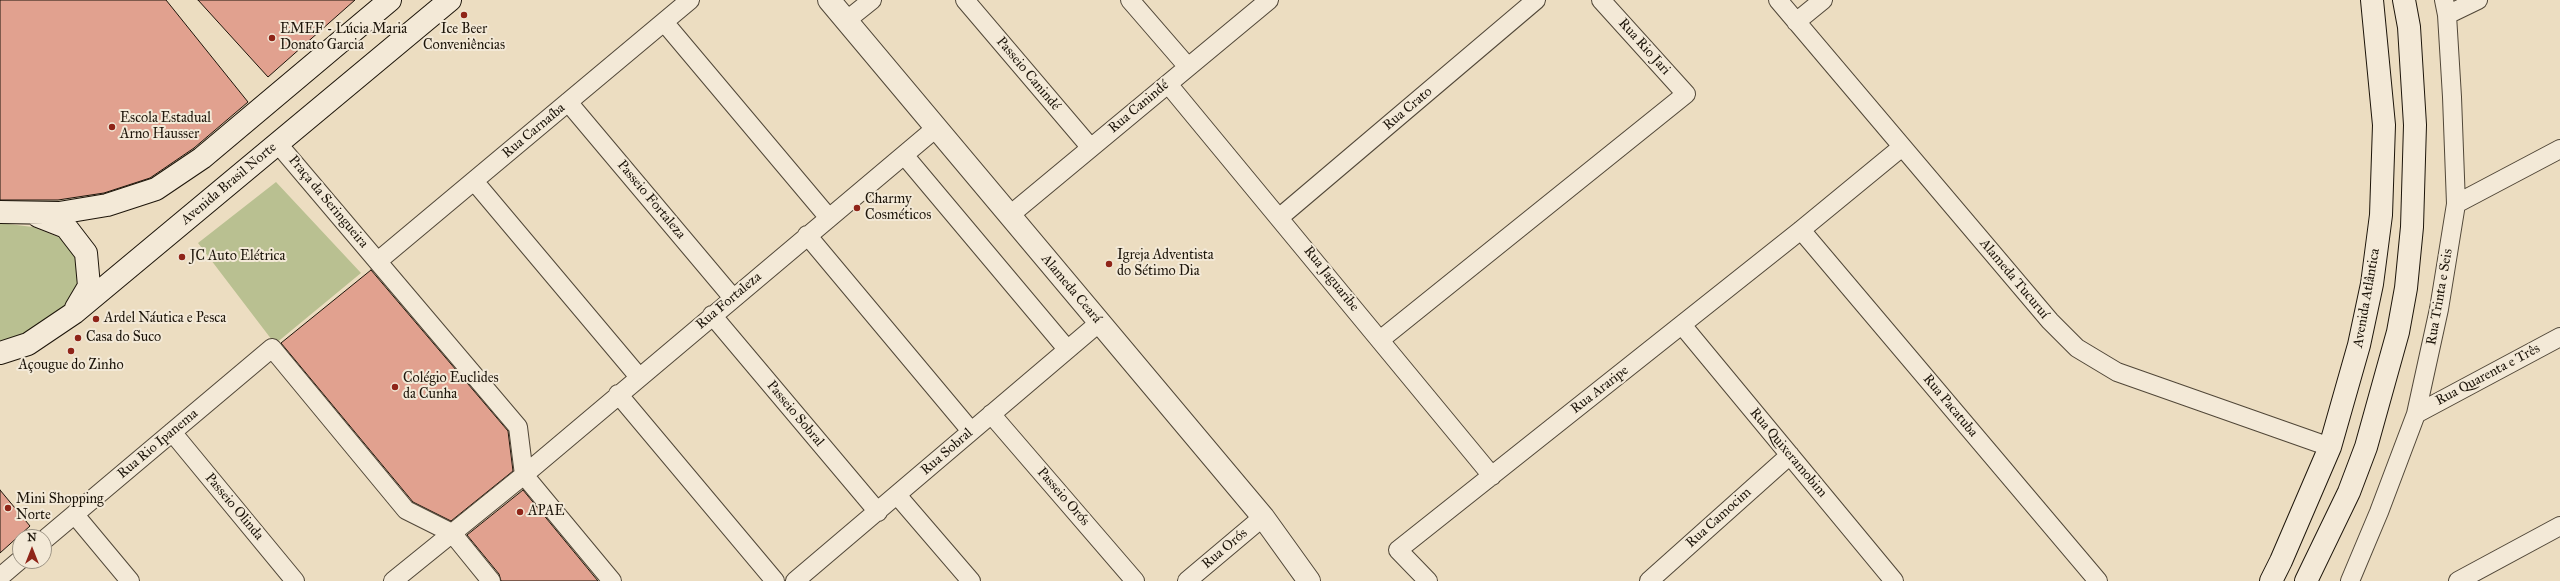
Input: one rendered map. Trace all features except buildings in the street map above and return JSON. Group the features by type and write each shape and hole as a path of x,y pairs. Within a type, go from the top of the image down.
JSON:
{"main road":[{"path":"0,212 59,213 107,205 156,189 202,158 390,0"},
{"name":"Avenida Brasil Norte","path":"0,353 28,344 74,313 450,0"},
{"name":"Alameda Ceará","path":"829,0 1263,517 1309,581"},
{"name":"Avenida Atlântica","path":"2270,581 2281,561 2330,447 2359,345 2372,284 2381,215 2384,125 2372,0"},
{"path":"2306,581 2349,492 2366,447 2398,332 2412,228 2415,125 2409,27 2404,0"},
{"path":"26,212 66,227 86,253 89,286 74,313"}],"street":[{"name":"Rua Carnaíba","path":"378,261 690,0"},
{"path":"847,20 872,0"},
{"name":"Passeio Canindé","path":"965,0 1091,148"},
{"path":"1130,0 1188,67"},
{"name":"Rua Canindé","path":"1010,215 1268,0"},
{"name":"Rua Crato","path":"1280,217 1536,0"},
{"name":"Rua Rio Jari","path":"1380,340 1686,94 1601,0"},
{"name":"Alameda Tucuruí","path":"1778,0 2050,322 2077,348 2117,372 2330,447"},
{"path":"1796,22 1823,0"},
{"path":"2445,7 2478,0"},
{"name":"Rua Trinta e Seis","path":"2350,581 2379,512 2416,414 2439,309 2456,204 2445,7"},
{"path":"664,22 829,218"},
{"name":"Rua Jaguaribe","path":"1168,84 1280,217 1492,476"},
{"name":"Passeio Fortaleza","path":"568,102 733,298"},
{"name":"Rua Fortaleza","path":"393,581 524,475 618,394 936,128"},
{"name":"Praça da Seringueira","path":"278,144 518,427 524,475"},
{"name":"Rua Araripe","path":"1428,581 1398,550 1801,230 1902,147"},
{"path":"2456,204 2560,149"},
{"path":"904,155 1068,349"},
{"path":"474,181 639,377"},
{"name":"Rua Pacatuba","path":"1801,230 2098,581"},
{"path":"808,236 971,431"},
{"name":"Passeio Sobral","path":"712,315 878,512"},
{"name":"Rua Sobral","path":"795,581 1100,322"},
{"name":"Rua Quixeramobim","path":"1682,325 1894,581"},
{"name":"Rua Quarenta e Três","path":"2416,414 2560,337"},
{"name":"Rua Rio Ipanema","path":"52,533 272,348 406,510 452,533"},
{"path":"618,394 775,581"},
{"name":"Passeio Orós","path":"991,414 1135,581"},
{"name":"Passeio Olinda","path":"172,432 295,581"},
{"name":"Rua Camocim","path":"1649,581 1790,455"},
{"path":"524,475 612,581"},
{"path":"897,495 971,581"},
{"path":"75,514 130,581"},
{"name":"Rua Orós","path":"1196,578 1263,517"},
{"path":"2458,581 2560,526"},
{"path":"452,533 491,581"},
{"path":"0,577 12,567"}],"green space":[{"path":"276,182 361,273 275,344 198,243"},
{"path":"0,223 33,227 68,241 81,272 75,300 42,325 0,344"}],"place":[{"name":"Ice Beer Conveniências","path":"464,15"},
{"name":"EMEF - Lúcia Maria Donato Garcia","path":"272,38"},
{"name":"Escola Estadual Arno Hausser","path":"112,127"},
{"name":"Charmy Cosméticos","path":"857,208"},
{"name":"JC Auto Elétrica","path":"182,257"},
{"name":"Igreja Adventista do Sétimo Dia","path":"1109,264"},
{"name":"Ardel Náutica e Pesca","path":"96,319"},
{"name":"Casa do Suco","path":"78,338"},
{"name":"Açougue do Zinho","path":"71,351"},
{"name":"Colégio Euclides da Cunha","path":"395,387"},
{"name":"Mini Shopping Norte","path":"8,508"},
{"name":"APAE","path":"520,512"}]}
